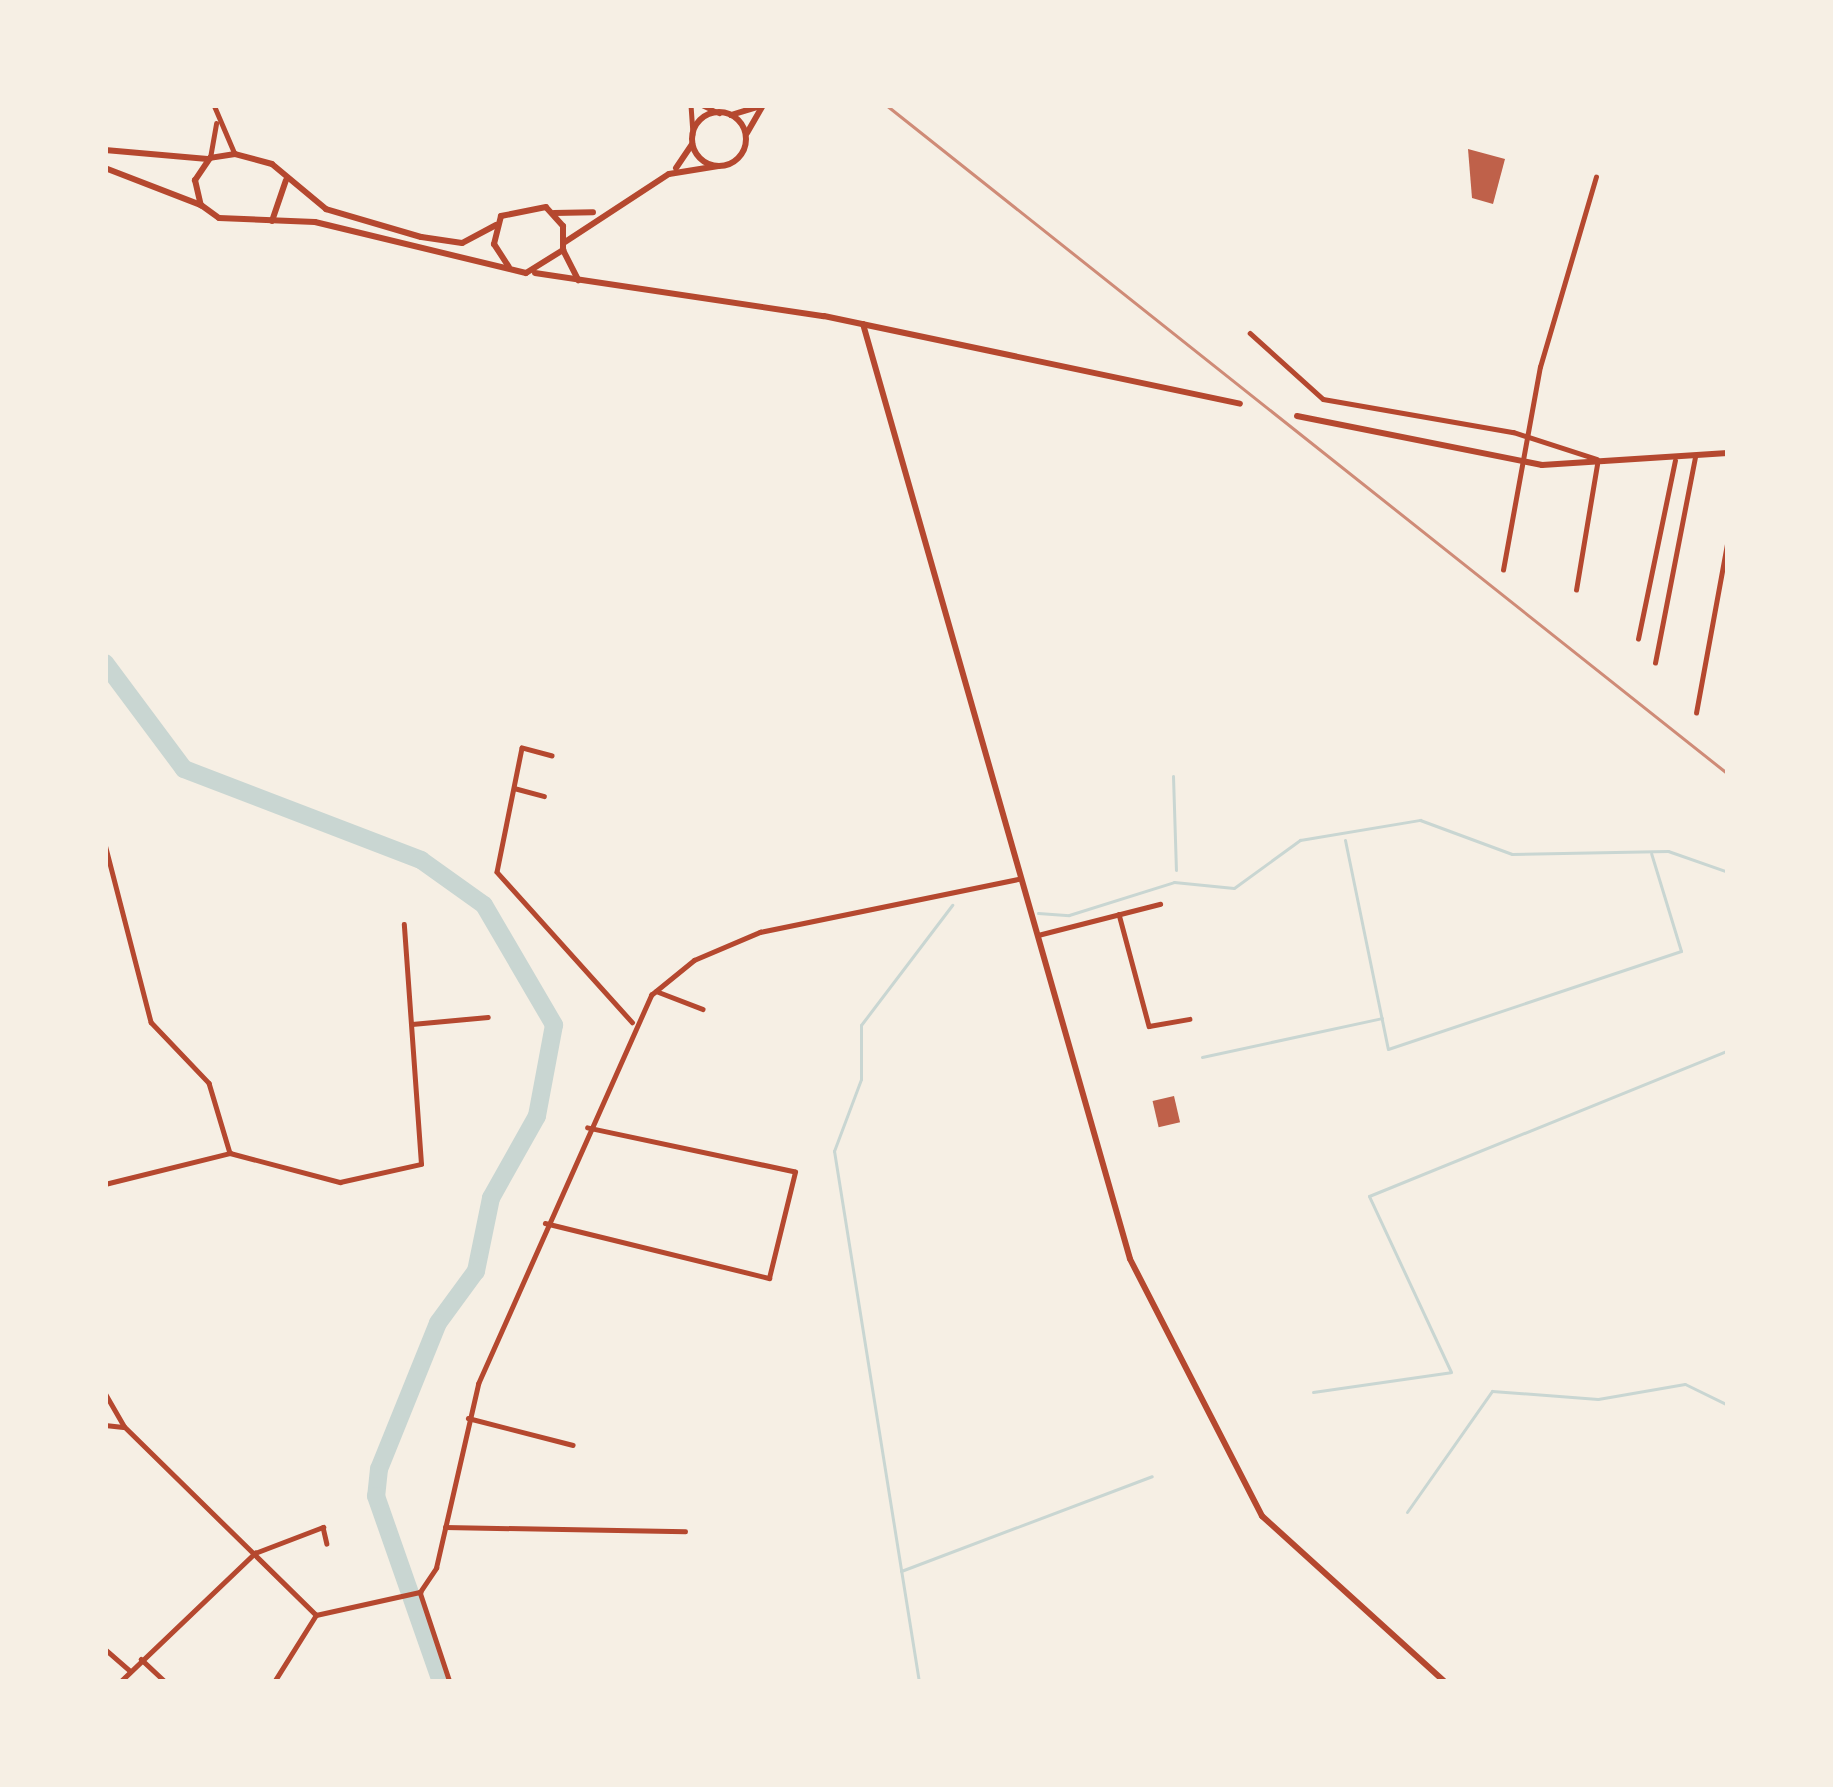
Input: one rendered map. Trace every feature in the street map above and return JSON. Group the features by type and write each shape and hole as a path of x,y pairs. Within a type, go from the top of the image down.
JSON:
{"street":[{"path":"201,205 195,180 209,158 214,105"},
{"path":"691,105 693,138 718,166"},
{"path":"702,105 730,115 762,105"},
{"path":"535,273 596,212 669,174 736,161 762,105"},
{"path":"669,174 693,138 719,112"},
{"path":"730,115 746,137"},
{"path":"216,118 235,154"},
{"path":"105,150 209,158 235,154 284,177 339,214 450,244 496,225 527,203 554,213 596,212"},
{"path":"105,168 201,205 270,222 586,284 863,324 1240,404"},
{"path":"270,222 288,199 284,177"},
{"path":"1503,571 1520,462 1596,177"},
{"path":"554,213 564,246 586,284"},
{"path":"496,225 509,267"},
{"path":"863,324 1018,880 1130,1258 1262,1516 1444,1682"},
{"path":"1250,333 1323,399 1527,435 1614,465"},
{"path":"1297,416 1520,462 1614,465 1728,453"},
{"path":"1655,663 1695,458"},
{"path":"1638,639 1675,460"},
{"path":"1576,590 1597,465"},
{"path":"1696,713 1728,539"},
{"path":"552,756 522,748 497,872 632,1022"},
{"path":"512,788 544,796"},
{"path":"105,844 151,1022 209,1083 230,1153"},
{"path":"450,1682 418,1592 445,1527 466,1418 632,1022 656,991 760,932 1018,880"},
{"path":"1038,935 1160,904"},
{"path":"1119,914 1149,1026 1190,1019"},
{"path":"105,1184 230,1153 340,1182 418,1167 427,1154 404,926"},
{"path":"656,991 703,1009"},
{"path":"412,1024 488,1017"},
{"path":"545,1223 769,1278 795,1172 588,1128"},
{"path":"105,1393 125,1427 316,1615"},
{"path":"466,1418 573,1445"},
{"path":"105,1425 125,1427"},
{"path":"120,1682 255,1553 323,1527 327,1544"},
{"path":"445,1527 685,1531"},
{"path":"274,1682 316,1615 418,1592"},
{"path":"105,1649 130,1671"},
{"path":"141,1659 166,1682"}],"building":[{"path":"1468,149 1505,159 1493,204 1472,198"},
{"path":"1174,1096 1180,1122 1159,1127 1153,1101"}],"waterway":[{"path":"105,663 184,769 421,860 484,905 554,1025 537,1116 491,1198 476,1271 438,1323 379,1469 376,1496 441,1682"},
{"path":"1173,776 1176,870"},
{"path":"1038,913 1069,915 1174,882 1234,888 1300,840 1420,820 1512,854 1668,851 1728,872"},
{"path":"1345,840 1388,1049 1681,951 1651,853"},
{"path":"919,1682 834,1151 861,1079 861,1025 952,905"},
{"path":"1202,1057 1382,1018"},
{"path":"1313,1392 1451,1372 1369,1196 1728,1050"},
{"path":"1407,1512 1492,1391 1598,1399 1685,1384 1728,1405"},
{"path":"901,1571 1152,1476"}],"railway":[{"path":"886,105 1728,774"}]}
